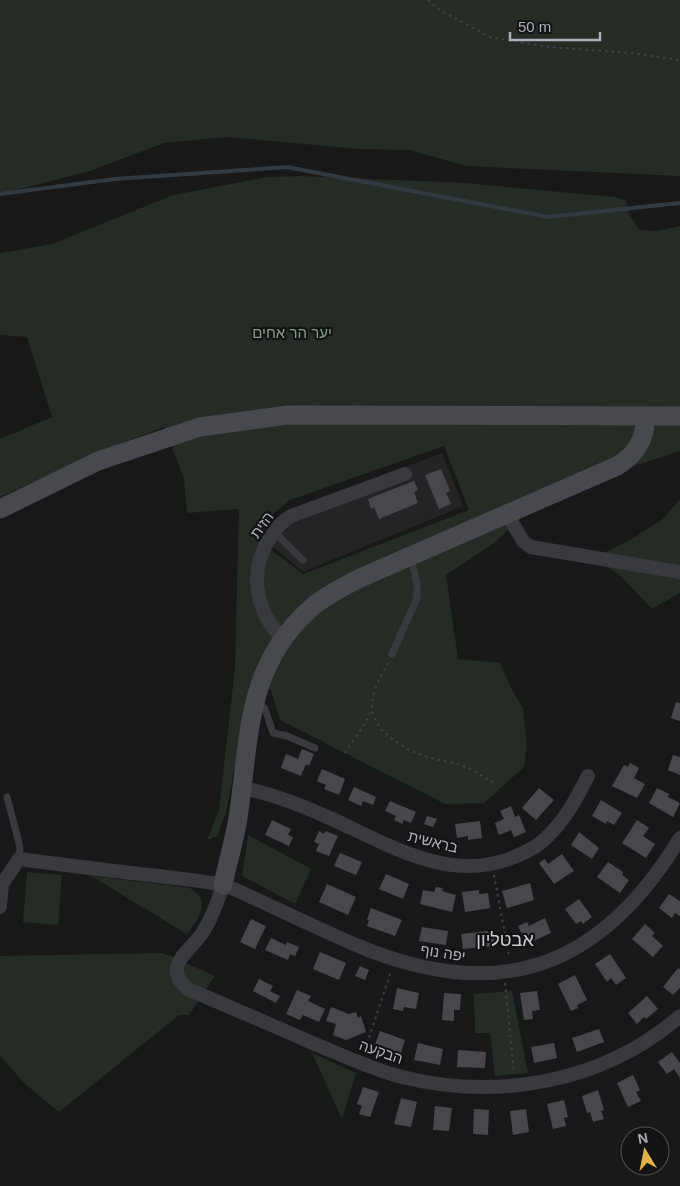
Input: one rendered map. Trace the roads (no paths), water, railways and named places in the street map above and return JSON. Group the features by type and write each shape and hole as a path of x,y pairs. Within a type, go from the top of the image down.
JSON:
{"street":[{"path":"0,509 98,461 200,427 244,420 288,415 680,416"},
{"path":"222,885 236,830 255,699 267,664 293,625 311,608 333,592 358,579 625,462 641,444 646,416"},
{"name":"הזית","path":"283,638 274,630 266,618 260,605 257,590 261,557 274,532 289,517 405,474"},
{"path":"507,514 523,541 531,547 680,572"},
{"name":"בראשית","path":"242,788 261,792 296,804 411,856 440,864 469,867 492,864 523,854 548,837 570,811 588,776"},
{"name":"יפה נוף","path":"19,859 222,885 394,960 445,972 474,975 508,972 534,966 564,955 593,938 616,919 636,898 654,876 680,838"},
{"path":"0,907 2,884 19,859"},
{"name":"הבקעה","path":"222,885 208,924 199,938 180,959 177,970 180,980 188,989 361,1063 401,1077 430,1083 468,1087 515,1086 539,1083 576,1074 610,1062 641,1045 680,1016"}],"lane":[{"path":"274,532 304,560"},
{"path":"392,654 417,598 417,584 411,556"},
{"path":"255,699 265,709 273,733 287,736 315,748"},
{"path":"8,797 20,847 19,859"}],"waterway":[{"path":"0,194 115,179 287,167 548,217 680,203"}],"district":[{"name":"אבטליון","path":"505,940"}],"park label":[{"name":"יער הר אחים","path":"292,333"}]}
